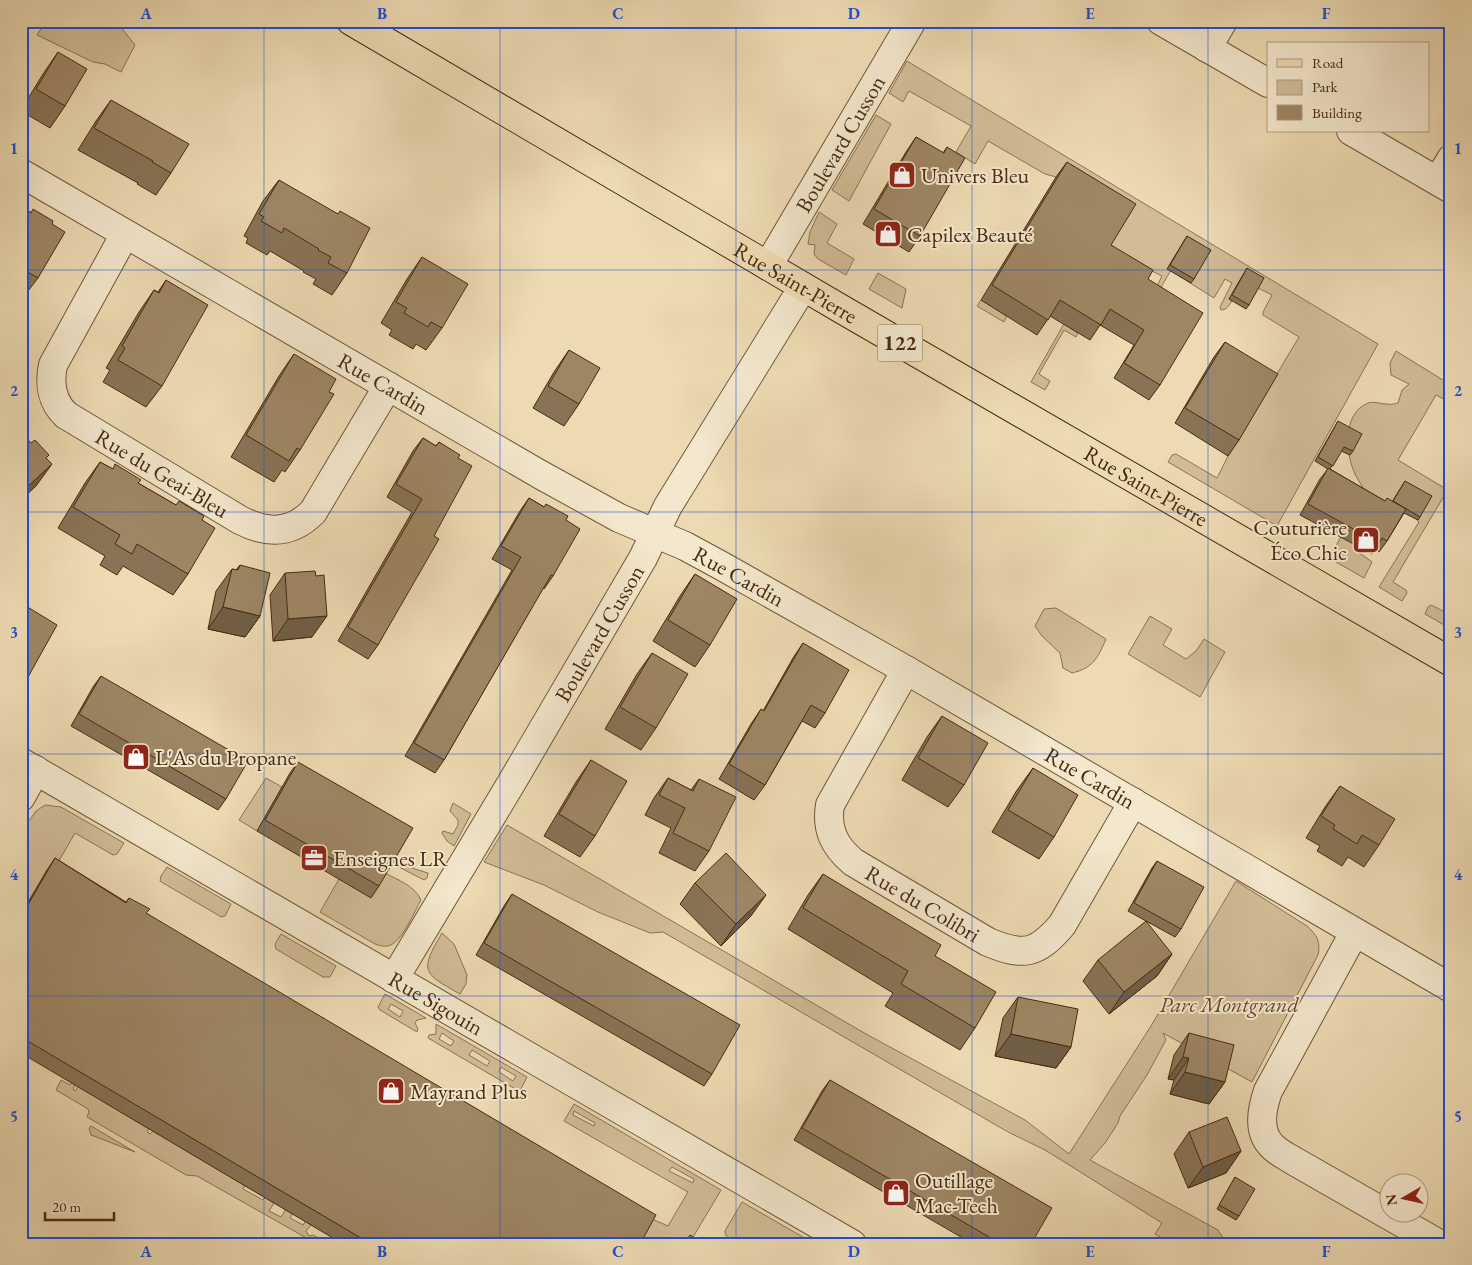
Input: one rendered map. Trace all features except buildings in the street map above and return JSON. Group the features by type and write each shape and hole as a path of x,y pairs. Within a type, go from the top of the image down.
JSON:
{"main road":[{"name":"Rue Saint-Pierre","path":"351,21 803,287 1451,662"}],"street":[{"name":"Boulevard Cusson","path":"768,266 912,21"},
{"path":"1161,21 1267,82"},
{"path":"1207,48 1223,21"},
{"path":"1353,132 1446,177"},
{"name":"Rue Cardin","path":"21,173 541,475 619,518 684,546 906,670 1451,988"},
{"name":"Rue du Geai-Bleu","path":"125,234 57,357 51,373 54,397 66,415 240,520 260,528 280,530 299,524 307,518 313,512 388,386"},
{"name":"Boulevard Cusson","path":"394,979 643,558 668,506 803,287"},
{"name":"Rue du Colibri","path":"906,670 830,805 828,817 831,835 839,849 852,862 988,942 1005,949 1020,952 1037,947 1052,936 1062,925 1133,802"},
{"path":"21,798 29,766"},
{"name":"Rue Sigouin","path":"29,766 852,1244"},
{"path":"1354,932 1268,1091 1262,1117 1263,1132 1272,1146 1294,1161 1438,1244"}],"green space":[{"path":"46,21 116,21 135,45 121,72 105,64 93,62 37,35"},
{"path":"907,61 1378,344 1277,526 1168,462 1172,455 1176,454 1217,478 1228,456 1299,337 1263,315 1272,295 1258,288 1244,273 1229,299 1232,301 1226,308 1221,310 1220,307 1232,283 1225,279 1214,298 1171,271 1160,289 1156,288 1162,276 1152,271 1070,328 1078,333 1076,337 1064,330 1039,374 1050,381 1045,390 1031,382 1094,271 1056,177 1045,174 988,141 975,164 956,152 971,126 909,91 903,102 889,93"},
{"path":"876,115 891,124 849,201 832,190"},
{"path":"819,212 837,224 827,243 854,259 846,275 818,259 814,254 815,245 808,244 810,232"},
{"path":"878,273 906,289 902,308 869,289"},
{"path":"981,300 1007,316 1004,322 977,306"},
{"path":"1396,351 1451,385 1451,403 1436,395 1398,460 1451,492 1451,501 1444,496 1393,582 1406,590 1407,593 1402,601 1379,587 1419,522 1397,500 1358,552 1372,562 1364,578 1329,558 1366,493 1352,467 1348,446 1350,425 1354,416 1360,408 1368,403 1398,403 1402,390 1409,384 1391,375 1390,363"},
{"path":"1431,605 1451,615 1451,629 1425,614"},
{"path":"1056,608 1106,639 1094,661 1079,671 1072,673 1063,668 1060,653 1042,636 1035,626 1044,609"},
{"path":"1150,616 1172,629 1163,645 1186,659 1196,651 1204,639 1225,652 1200,697 1128,654"},
{"path":"266,778 282,787 257,831 239,820"},
{"path":"453,803 471,814 454,846 447,841 442,833 443,831 453,834 458,825 458,820 450,811"},
{"path":"45,805 61,807 124,843 117,854 113,855 75,833 56,866 47,870 21,914 21,832 36,811"},
{"name":"Parc Montgrand","path":"507,825 866,1034 1025,1120 1069,1154 1151,1026 1236,881 1307,926 1316,936 1319,946 1318,955 1252,1082 1163,1033 1166,1040 1147,1075 1105,1143 1090,1160 1218,1230 1223,1238 1232,1244 1172,1244 1155,1234 1162,1223 1045,1150 1008,1132 663,932 650,933 598,912 544,885 484,862"},
{"path":"394,859 428,873 427,878 424,880 391,863"},
{"path":"167,867 231,904 225,916 221,917 160,881"},
{"path":"385,873 410,887 421,900 398,940 392,945 375,944 320,912 339,879 371,897"},
{"path":"442,933 454,944 467,975 466,984 460,994 438,981 428,970 430,956"},
{"path":"281,934 336,966 330,977 323,977 276,949 275,944"},
{"path":"385,994 426,1018 417,1020 415,1023 418,1029 417,1032 378,1007","holes":["391,1004 403,1011 400,1017 388,1009"]},
{"path":"436,1024 527,1077 521,1089 517,1090 428,1038 429,1035 436,1034","holes":["442,1033 454,1041 451,1046 439,1039","472,1050 490,1061 487,1066 469,1055","501,1067 516,1076 513,1081 499,1072"]},
{"path":"61,1080 70,1085 72,1083 75,1085 73,1089 75,1091 78,1086 149,1129 147,1132 150,1134 153,1131 245,1185 243,1189 263,1200 265,1197 274,1203 269,1211 281,1217 291,1201 297,1205 290,1218 303,1225 310,1214 312,1224 306,1231 309,1236 313,1235 324,1241 323,1244 317,1244 197,1176 186,1175 87,1117 88,1109 56,1090"},
{"path":"574,1104 721,1190 689,1244 638,1244 652,1219 668,1226 688,1192 564,1121","holes":["574,1111 595,1123 594,1126 573,1115","672,1167 694,1179 693,1183 669,1171"]},
{"path":"91,1126 135,1152 91,1135 89,1128"},
{"path":"742,1202 815,1244 736,1244 727,1237 725,1231"}],"place":[{"name":"Univers Bleu","path":"902,175"},
{"name":"Capilex Beauté","path":"888,234"},
{"name":"Couturière Éco Chic","path":"1366,540"},
{"name":"L'As du Propane","path":"136,757"},
{"name":"Enseignes LR","path":"314,858"},
{"name":"Mayrand Plus","path":"391,1091"},
{"name":"Outillage Mac-Tech","path":"896,1193"}]}
